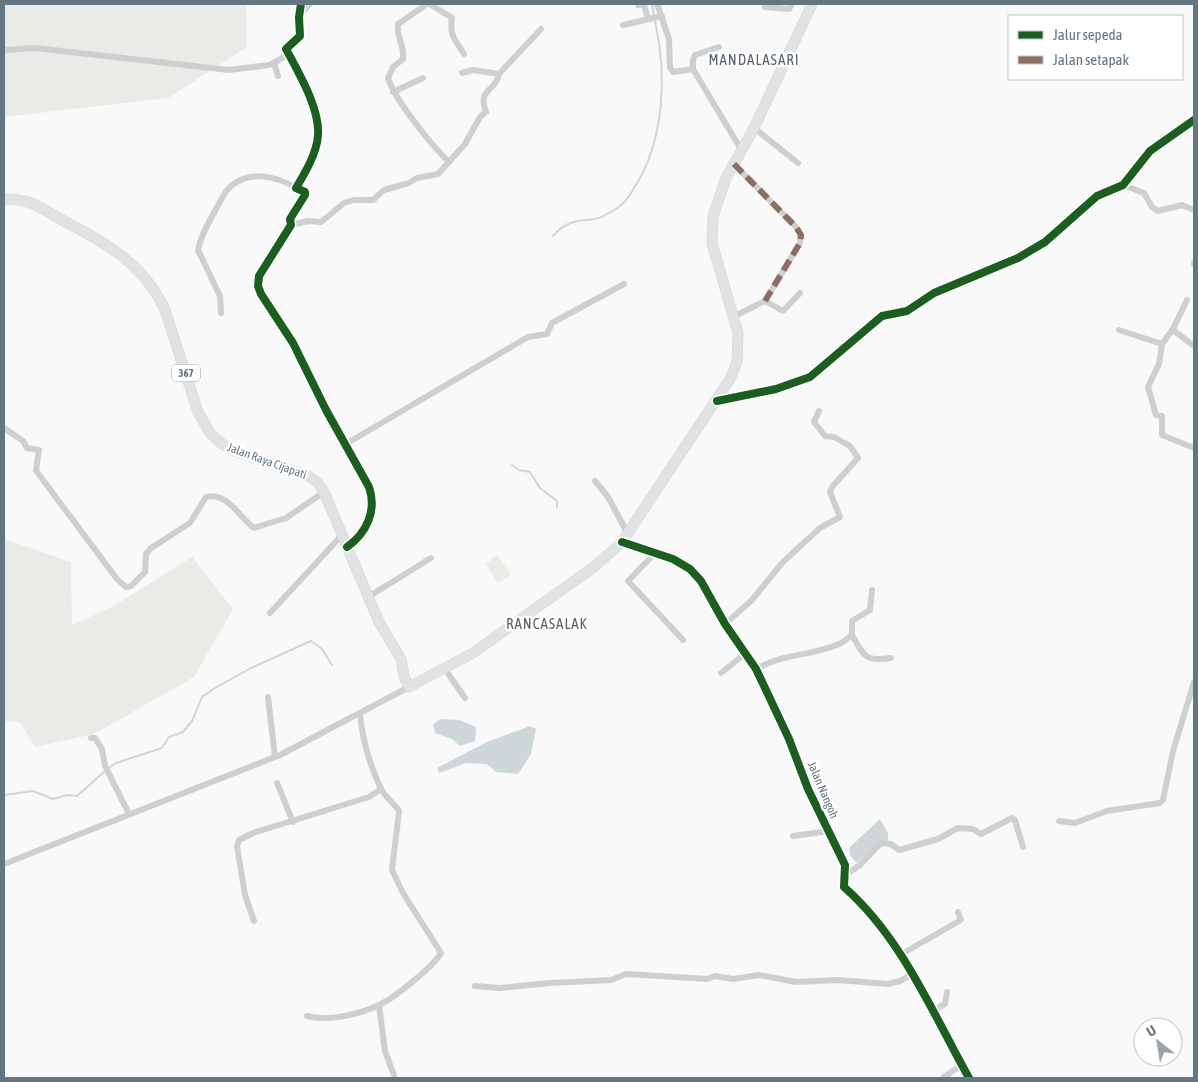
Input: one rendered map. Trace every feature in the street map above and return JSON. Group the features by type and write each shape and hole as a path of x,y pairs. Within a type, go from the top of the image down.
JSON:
{"main road":[{"path":"409,687 480,648 603,559 625,538 717,401 737,362 738,333 712,243 710,229 720,190 754,128 812,4"},
{"name":"Jalan Raya Cijapati","path":"4,199 36,203 116,250 131,262 146,278 162,302 198,412 210,433 222,444 237,452 309,476 318,483 324,492 359,577 372,595 383,630 398,653 409,687"}],"street":[{"path":"301,4 301,15"},
{"path":"4,50 35,48 229,70 274,63 283,58 286,49 300,36 298,17 310,4"},
{"path":"449,162 434,147 393,92 388,78 389,72 393,67 402,62 404,54 397,36 398,24 429,4 452,18 450,31 452,38 464,54"},
{"path":"657,4 669,39 670,69 675,72 693,69"},
{"path":"765,8 784,10 789,9 792,4"},
{"path":"638,5 644,5 649,19"},
{"path":"623,24 660,17"},
{"path":"291,226 308,221 321,222 344,203 354,200 373,200 384,190 409,183 417,178 438,174 465,144 480,116 486,112 483,104 484,96 497,81 498,74 540,29"},
{"path":"719,47 695,55 692,60 693,69 742,151"},
{"path":"286,49 306,86 318,133 307,168 296,188"},
{"path":"274,63 278,76"},
{"path":"462,73 473,70 498,74"},
{"path":"393,92 423,78"},
{"path":"717,401 776,389 810,377 882,316 907,311 934,293 1018,258 1045,242 1097,196 1123,184 1150,150 1194,120"},
{"path":"754,128 798,163"},
{"path":"733,317 766,301 800,243 801,235 796,227 734,164"},
{"path":"221,313 220,296 198,250 203,232 228,189 244,179 265,175 285,181 305,194 290,219 291,226 259,276 259,290 279,324 293,343 372,496 366,529 347,547"},
{"path":"1123,184 1144,193 1154,210 1158,211 1182,205 1194,210"},
{"path":"344,445 528,337 547,334 552,323 624,284"},
{"path":"766,301 781,312 800,293"},
{"path":"1187,300 1172,330 1162,344 1159,364 1148,387 1156,415 1162,416 1162,435 1194,448"},
{"path":"1119,330 1162,344"},
{"path":"1172,330 1194,346"},
{"path":"724,624 752,600 783,562 798,548 825,524 840,517 830,492 832,487 858,458 850,446 823,434 814,422 819,411"},
{"path":"4,428 23,440 27,448 38,450 36,470 117,579 126,586 131,586 145,572 146,554 151,548 186,527 206,497 217,497 256,528 286,518 324,492"},
{"path":"595,481 608,497 625,538"},
{"path":"270,613 342,535"},
{"name":"Jalan Nangoh","path":"625,538 673,559 694,573 724,624 756,668 790,739 808,789 844,865 844,887 866,906 900,955 934,1010 969,1078"},
{"path":"656,552 628,581 683,640"},
{"path":"372,595 431,558"},
{"path":"872,590 870,610 851,624 852,636 868,659 874,661 891,658"},
{"path":"756,668 786,656 838,645 852,636"},
{"path":"721,673 746,653"},
{"path":"445,668 464,698"},
{"path":"1059,822 1075,823 1107,811 1160,803 1163,800 1173,751 1194,682"},
{"path":"4,864 276,756 409,687"},
{"path":"268,697 276,756"},
{"path":"307,1016 315,1019 342,1016 379,1006 423,972 441,953 403,893 392,870 396,852 398,811 381,789 361,732 360,713"},
{"path":"91,738 94,738 102,750 105,766 129,814"},
{"path":"277,784 293,822"},
{"path":"254,921 245,895 238,842 244,836 293,822 339,805 369,798 381,789"},
{"path":"844,876 860,865 881,843 891,844 899,850 938,839 958,828 983,833 1012,818 1015,820 1023,847"},
{"path":"793,836 829,831"},
{"path":"900,955 961,920 958,912"},
{"path":"475,986 499,988 550,982 612,980 626,974 707,979 715,976 734,979 759,975 796,982 838,980 888,984 900,981 912,974"},
{"path":"934,1010 945,1004 947,992"},
{"path":"379,1006 386,1050 395,1078"},
{"path":"943,1078 961,1064"}],"shaded area":[{"path":"4,4 246,4 247,47 168,98 4,117"},
{"path":"4,539 71,562 72,625 112,607 192,557 233,609 194,677 94,734 35,747 20,722 4,721"},
{"path":"497,555 511,575 498,583 486,564"},
{"path":"441,719 459,720 476,727 475,741 460,746 452,739 435,733 433,724"},
{"path":"530,726 536,729 531,754 518,774 496,772 487,764 466,763 439,773 437,768 487,742"},
{"path":"880,819 888,833 888,841 879,842 857,863 850,855 849,848"}],"waterway":[{"path":"652,4 654,16"},
{"path":"553,236 568,224 601,217 618,208 629,196 644,169 652,149 661,107 661,63 655,21"},
{"path":"512,465 519,470 530,472 540,488 557,501 557,507"},
{"path":"109,768 116,763 162,748 169,737 183,732 192,721 202,697 251,668 311,641 322,649 332,665"},
{"path":"4,795 33,791 53,799 68,795 77,796 105,771"}],"marked path":[{"path":"734,164 796,227 801,235 800,243 765,301"}],"cycle path":[{"path":"301,4 299,17 300,36 286,49 302,79 316,113 318,124 317,142 310,163 296,188 305,192 305,195 290,219 291,225 259,276 258,286 261,294 293,343 326,410 369,487 372,504 371,512 365,528 347,547"},
{"path":"717,401 776,389 810,377 882,316 907,311 934,293 1018,258 1045,242 1097,196 1123,185 1150,151 1194,120"},
{"path":"622,542 673,559 690,569 701,581 725,624 756,669 789,739 808,789 845,865 844,887 865,907 899,952 969,1078"}],"district":[{"name":"MANDALASARI","path":"754,60"},
{"name":"RANCASALAK","path":"547,624"}]}
